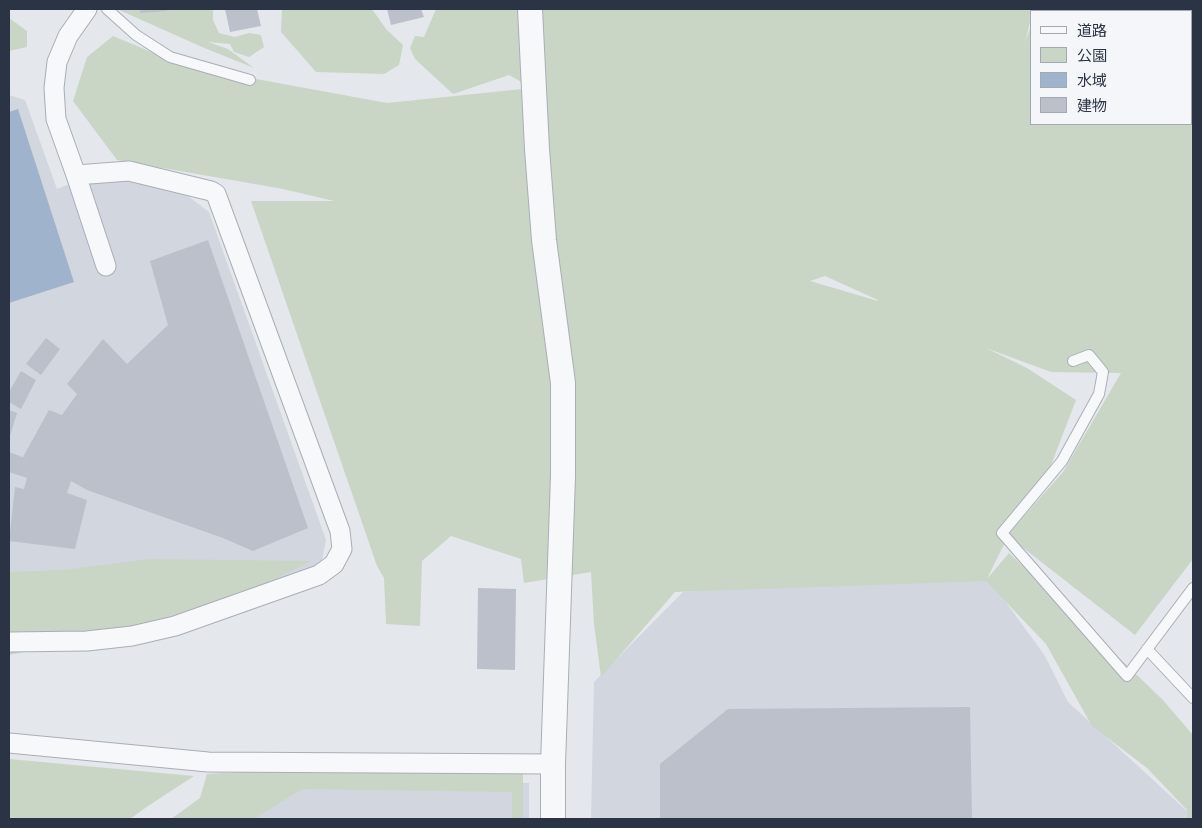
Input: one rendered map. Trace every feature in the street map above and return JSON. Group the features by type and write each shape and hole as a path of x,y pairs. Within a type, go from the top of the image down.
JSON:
{"street":[{"path":"87,9 68,36 57,62 54,88 56,119 106,266"},
{"path":"530,9 544,240 563,383 563,476 553,764 553,819"},
{"path":"9,642 87,641 132,636 175,626 319,575 334,564 342,549 340,532 216,194 211,191 129,171 76,175"},
{"path":"9,743 208,762 553,764"}],"lane":[{"path":"107,9 136,35 170,57 250,80"},
{"path":"1073,361 1089,355 1102,372 1099,394 1062,461 1002,534 1127,676 1193,588"},
{"path":"1147,649 1193,698"}],"shaded area":[{"path":"9,95 25,100 57,189 95,174 168,181 209,212 326,540 319,575 9,653"},
{"path":"984,572 1045,656 1068,702 1187,811 1185,819 591,819 594,682 683,592"},
{"path":"288,783 529,783 529,819 236,819"}],"green space":[{"path":"117,9 213,9 213,20 219,33 235,37 249,33 261,35 264,47 249,57 234,52 230,44 208,42 228,49 254,68"},
{"path":"282,9 372,9 386,29 403,45 399,65 384,74 316,72 281,32"},
{"path":"436,9 1033,9 1030,10 1030,22 1025,42 1030,29 1030,125 1192,125 1192,10 1036,10 1193,9 1193,559 1135,635 1008,536 987,579 1009,553 1162,699 1193,735 1193,819 1186,819 1187,810 1147,768 1092,726 1046,644 986,581 675,592 601,677 594,624 591,572 524,583 521,559 451,536 422,561 420,626 386,624 384,578 377,566 251,201 334,201 283,189 117,160 73,101 87,57 113,36 185,66 387,103 532,88 509,75 453,94 415,59 410,48 415,36 424,37","holes":["825,276 878,301 810,281","986,348 1051,372 1121,373 1063,472 1009,533 1027,495 1048,473 1076,400 1027,368"]},
{"path":"9,18 27,31 27,47 9,51"},
{"path":"150,559 311,561 202,616 9,655 9,572 64,570"},
{"path":"9,759 194,776 130,819 9,819"},
{"path":"338,766 523,771 523,819 512,819 512,792 302,789 254,819 171,819 200,798 207,774"}],"water":[{"path":"18,109 74,282 9,303 9,112"}],"building":[{"path":"140,9 167,9 167,11 140,13"},
{"path":"225,9 257,9 261,26 230,32"},
{"path":"387,9 421,9 424,17 391,25"},
{"path":"208,240 308,528 253,551 223,538 87,490 71,481 67,493 87,500 75,549 9,541 15,487 24,489 27,478 9,472 9,452 30,460 23,457 49,410 62,415 77,394 67,384 103,339 127,364 168,325 150,261"},
{"path":"46,338 60,349 41,375 26,364"},
{"path":"21,371 36,380 21,409 9,402 9,392"},
{"path":"9,410 17,413 9,439"},
{"path":"478,588 516,589 515,670 477,669"},
{"path":"970,707 972,819 660,819 660,764 728,709"}]}
